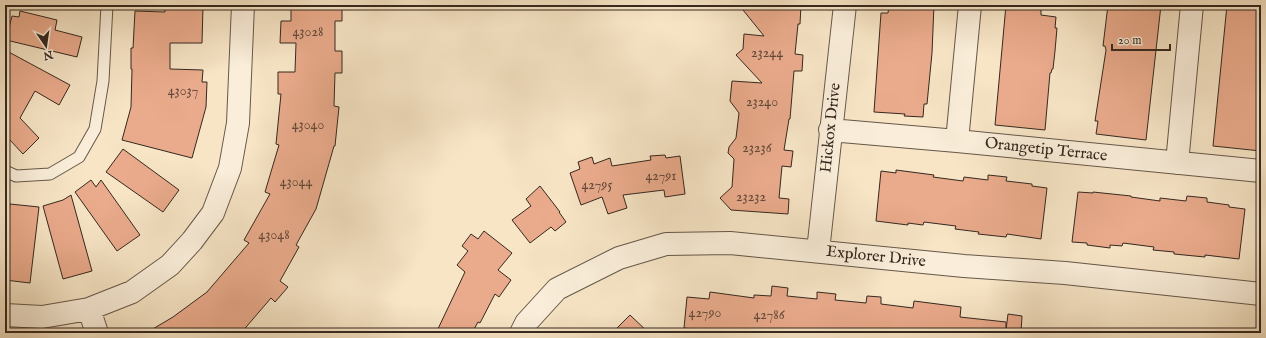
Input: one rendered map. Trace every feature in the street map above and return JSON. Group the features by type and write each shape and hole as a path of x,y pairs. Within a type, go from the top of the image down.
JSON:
{"street":[{"path":"5,315 42,316 89,309 132,292 170,265 192,241 214,213 230,168 238,123 242,5"},
{"name":"Hickox Drive","path":"818,251 830,130 845,5"},
{"path":"957,141 970,5"},
{"path":"1177,163 1192,5"},
{"name":"Orangetip Terrace","path":"830,130 1261,171"},
{"name":"Explorer Drive","path":"521,333 526,323 558,289 618,258 666,244 730,243 964,266 1065,273 1261,294"},
{"path":"89,309 97,333"}],"lane":[{"path":"5,170 16,176 50,174 79,157 95,129 103,81 107,5"}],"building":[{"path":"165,5 203,6 202,43 170,43 170,69 203,70 202,82 207,82 206,107 192,158 122,140 131,107 131,48 133,48 135,11 165,12"},
{"path":"291,5 342,5 342,21 335,21 335,51 342,51 342,73 335,73 334,106 339,107 335,146 316,209 296,245 299,247 280,281 288,287 275,302 271,298 241,333 146,333 173,317 207,292 249,243 244,240 270,194 265,192 279,145 276,144 281,94 278,94 278,72 295,72 296,43 280,43 281,21 291,21"},
{"path":"739,5 801,5 800,24 798,24 795,54 803,55 802,71 794,71 790,119 784,150 793,151 791,167 782,166 779,198 789,199 788,214 731,210 720,198 732,187 734,159 728,153 729,147 736,138 739,113 730,101 732,81 762,83 736,55 743,49 744,34 764,36"},
{"path":"889,5 934,5 932,53 927,104 924,104 923,117 874,112 881,13 888,13"},
{"path":"1006,5 1041,5 1041,15 1056,17 1055,28 1057,28 1055,51 1053,69 1050,73 1045,130 995,125"},
{"path":"1108,5 1161,5 1146,140 1096,134 1098,121 1095,121 1106,50 1105,46 1103,46"},
{"path":"1227,5 1261,5 1259,37 1261,37 1261,151 1213,146"},
{"path":"20,11 57,20 55,30 82,37 77,57 6,40 12,16 19,17"},
{"path":"5,50 70,85 59,105 35,91 20,118 39,138 23,154 9,139 5,146"},
{"path":"123,149 179,190 163,212 106,172"},
{"path":"665,155 666,158 680,156 685,194 665,197 664,190 623,195 627,208 608,214 602,197 581,205 570,173 580,169 578,162 592,157 594,164 610,158 612,166 651,160 650,156"},
{"path":"896,170 934,175 933,177 963,181 964,177 988,180 988,175 1007,177 1006,181 1032,184 1032,186 1047,188 1041,239 1007,234 1006,237 978,234 979,232 955,229 956,226 924,222 923,225 908,223 908,225 876,221 881,171 896,173"},
{"path":"91,180 96,187 101,180 140,235 117,251 75,192"},
{"path":"540,186 566,222 555,231 551,227 530,243 512,220 531,206 526,199"},
{"path":"1078,192 1131,196 1160,201 1160,198 1186,201 1187,196 1207,198 1207,202 1245,209 1239,259 1205,255 1205,257 1174,254 1174,252 1153,250 1154,247 1123,243 1122,246 1110,245 1110,248 1087,245 1087,243 1072,242"},
{"path":"71,195 92,271 63,279 43,206 63,200"},
{"path":"10,204 39,207 30,283 5,280 5,245"},
{"path":"484,231 512,253 498,270 511,280 499,297 495,294 480,323 478,322 472,333 436,333 465,272 457,265 468,251 462,246 471,234 478,239"},
{"path":"772,286 788,288 787,296 817,299 817,292 836,294 835,300 866,303 867,296 881,297 881,304 913,308 914,301 961,307 960,317 1006,322 1006,330 1008,314 1022,316 1021,333 730,333 684,328 687,297 709,299 710,292 754,298 754,295 771,296"},
{"path":"630,315 649,333 612,333"}]}
